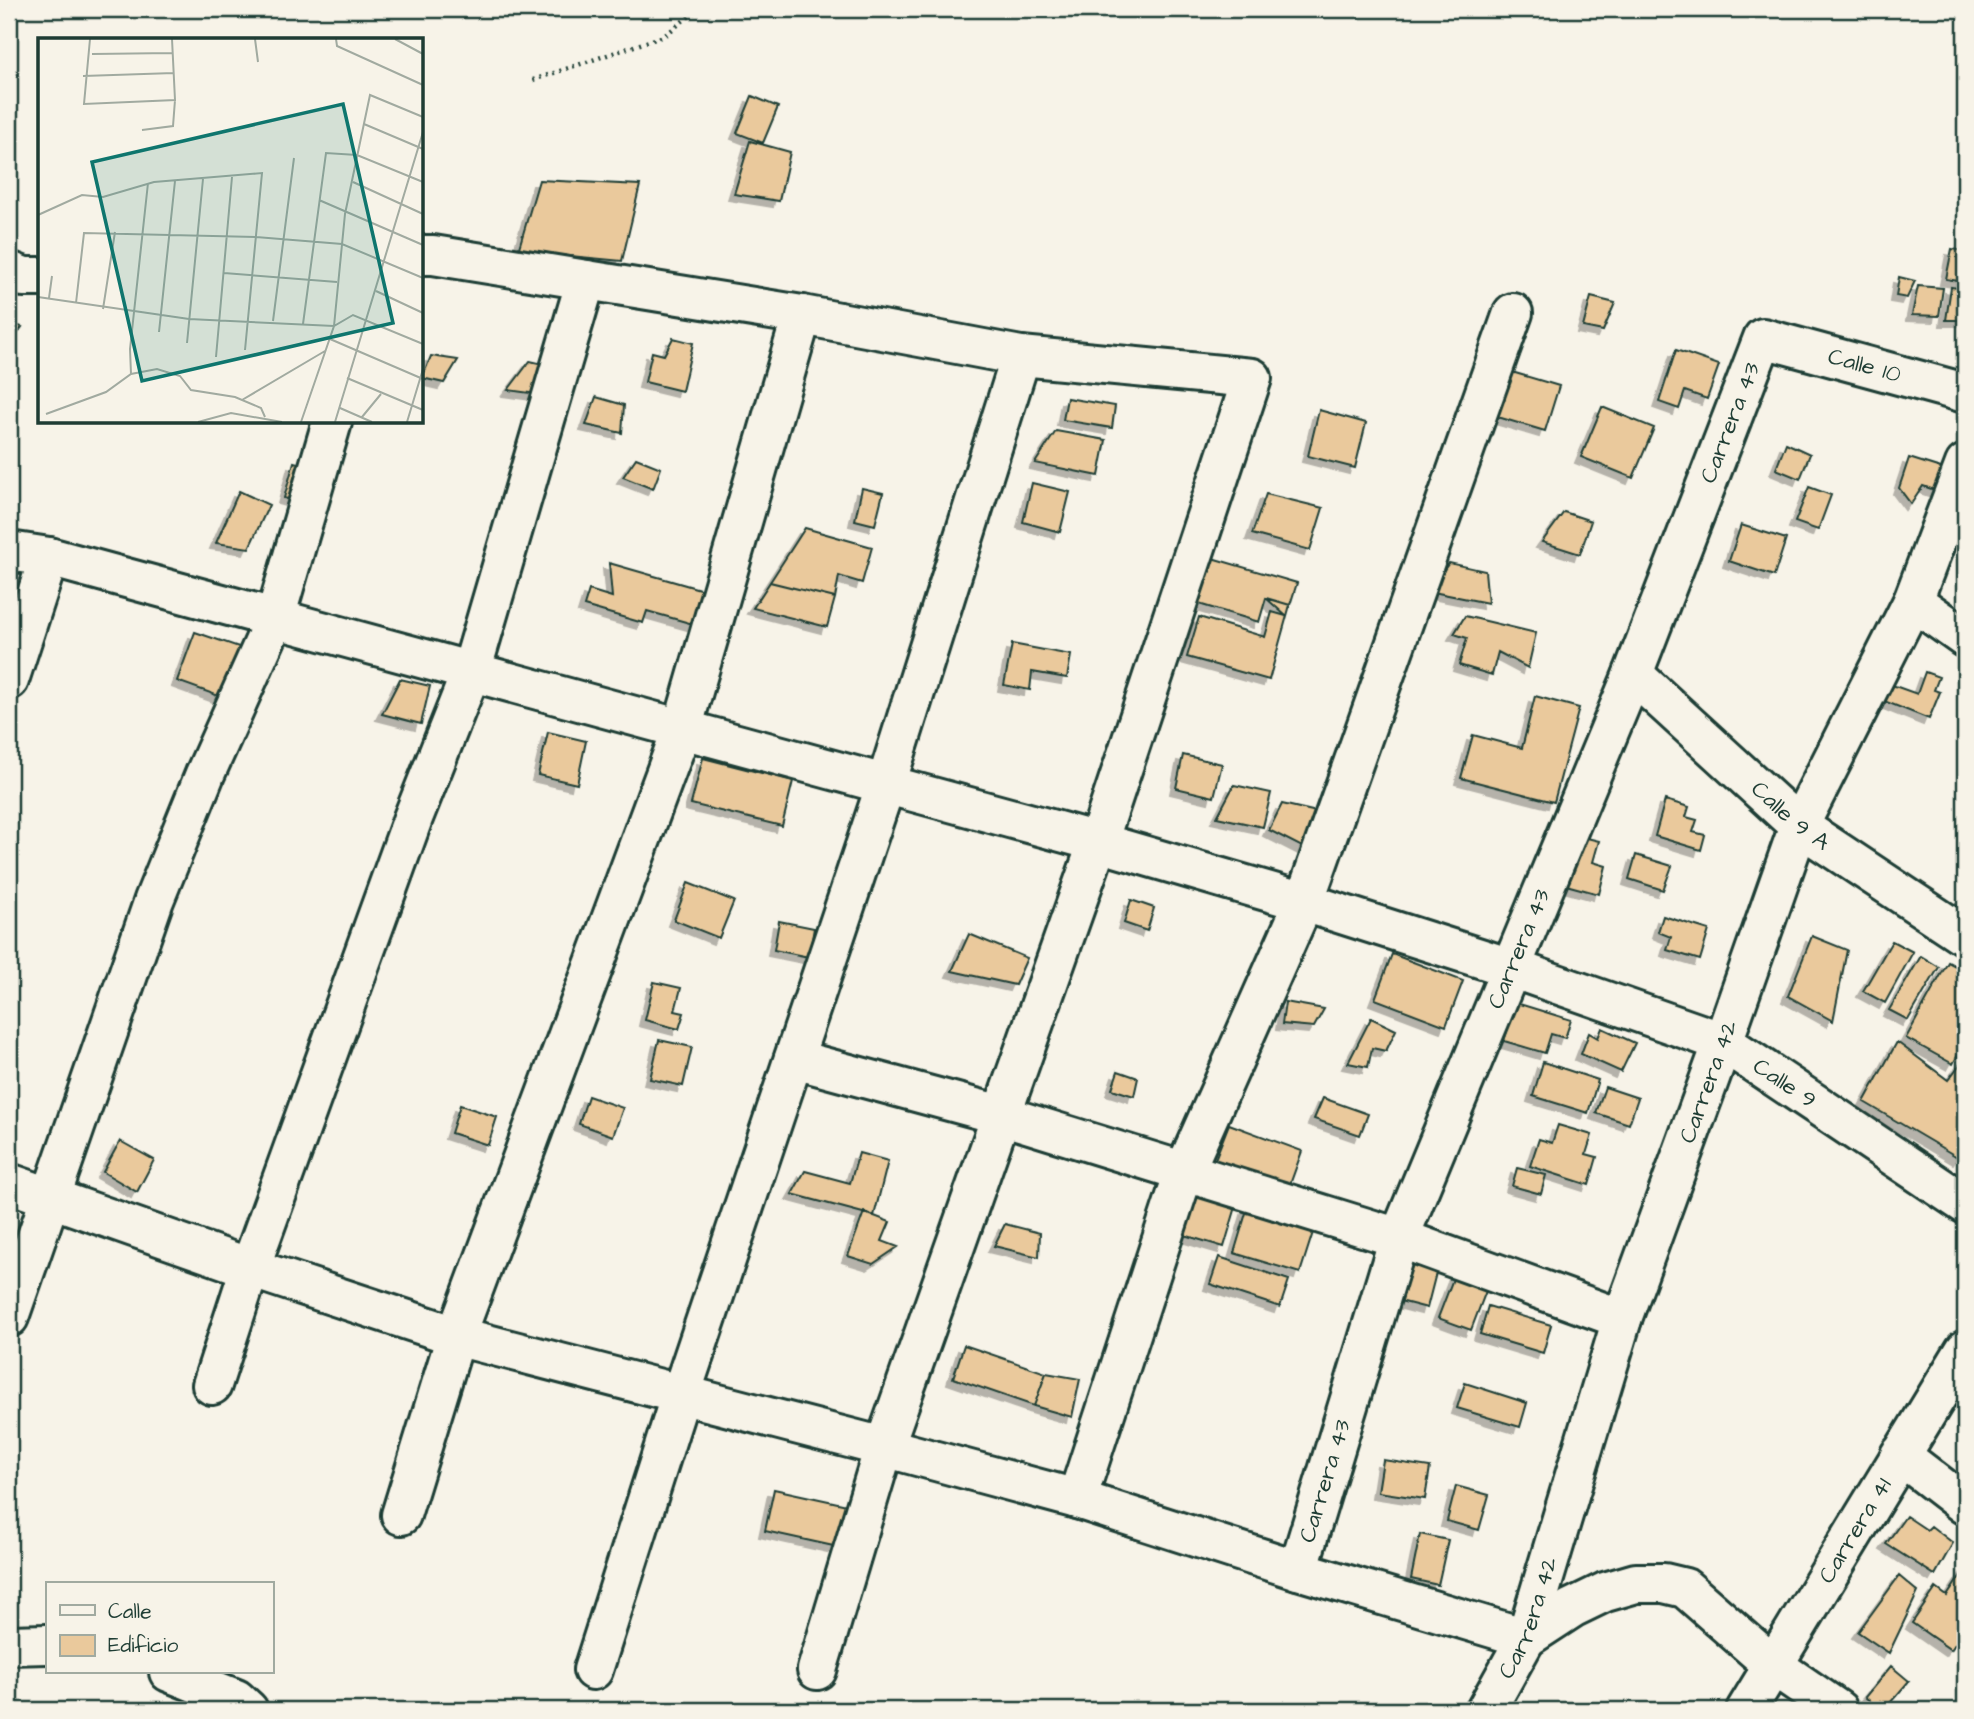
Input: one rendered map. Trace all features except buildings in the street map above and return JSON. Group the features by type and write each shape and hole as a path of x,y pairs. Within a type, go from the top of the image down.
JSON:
{"street":[{"path":"424,256 802,315 1021,356 1252,378 1098,842 884,1447 817,1670"},
{"path":"9,271 24,277 38,277"},
{"path":"212,1384 250,1268 413,818 471,672 586,280"},
{"path":"1077,1499 1184,1172 1304,902 1513,313"},
{"path":"401,1515 456,1336 682,729 802,315"},
{"name":"Calle 10","path":"1763,338 1965,393"},
{"name":"Carrera 43","path":"1298,1570 1399,1238 1633,674 1763,338"},
{"path":"593,1670 681,1394 886,784 1021,356"},
{"path":"9,1317 154,900 205,774 275,618 331,424"},
{"name":"Carrera 42","path":"1486,1710 1526,1639 1622,1319 1799,826 1913,601 1965,464"},
{"name":"Calle 9","path":"9,551 49,557 1098,842 1304,902 1511,968 1723,1042 1965,1204"},
{"path":"9,680 49,557"},
{"path":"1913,601 1965,638"},
{"name":"Calle 9 A","path":"1633,674 1799,826 1965,936"},
{"path":"794,1059 1001,1115 1399,1238 1622,1319"},
{"path":"9,1183 250,1268 456,1336 1077,1499 1526,1639 1572,1608 1605,1592 1636,1583 1664,1583 1685,1588 1774,1666 1838,1710"},
{"name":"Carrera 41","path":"1746,1710 1965,1350"},
{"path":"1900,1455 1965,1505"},
{"path":"9,1645 46,1644"},
{"path":"174,1674 236,1699 248,1710"}],"path":[{"path":"533,80 664,36 698,9"}]}
